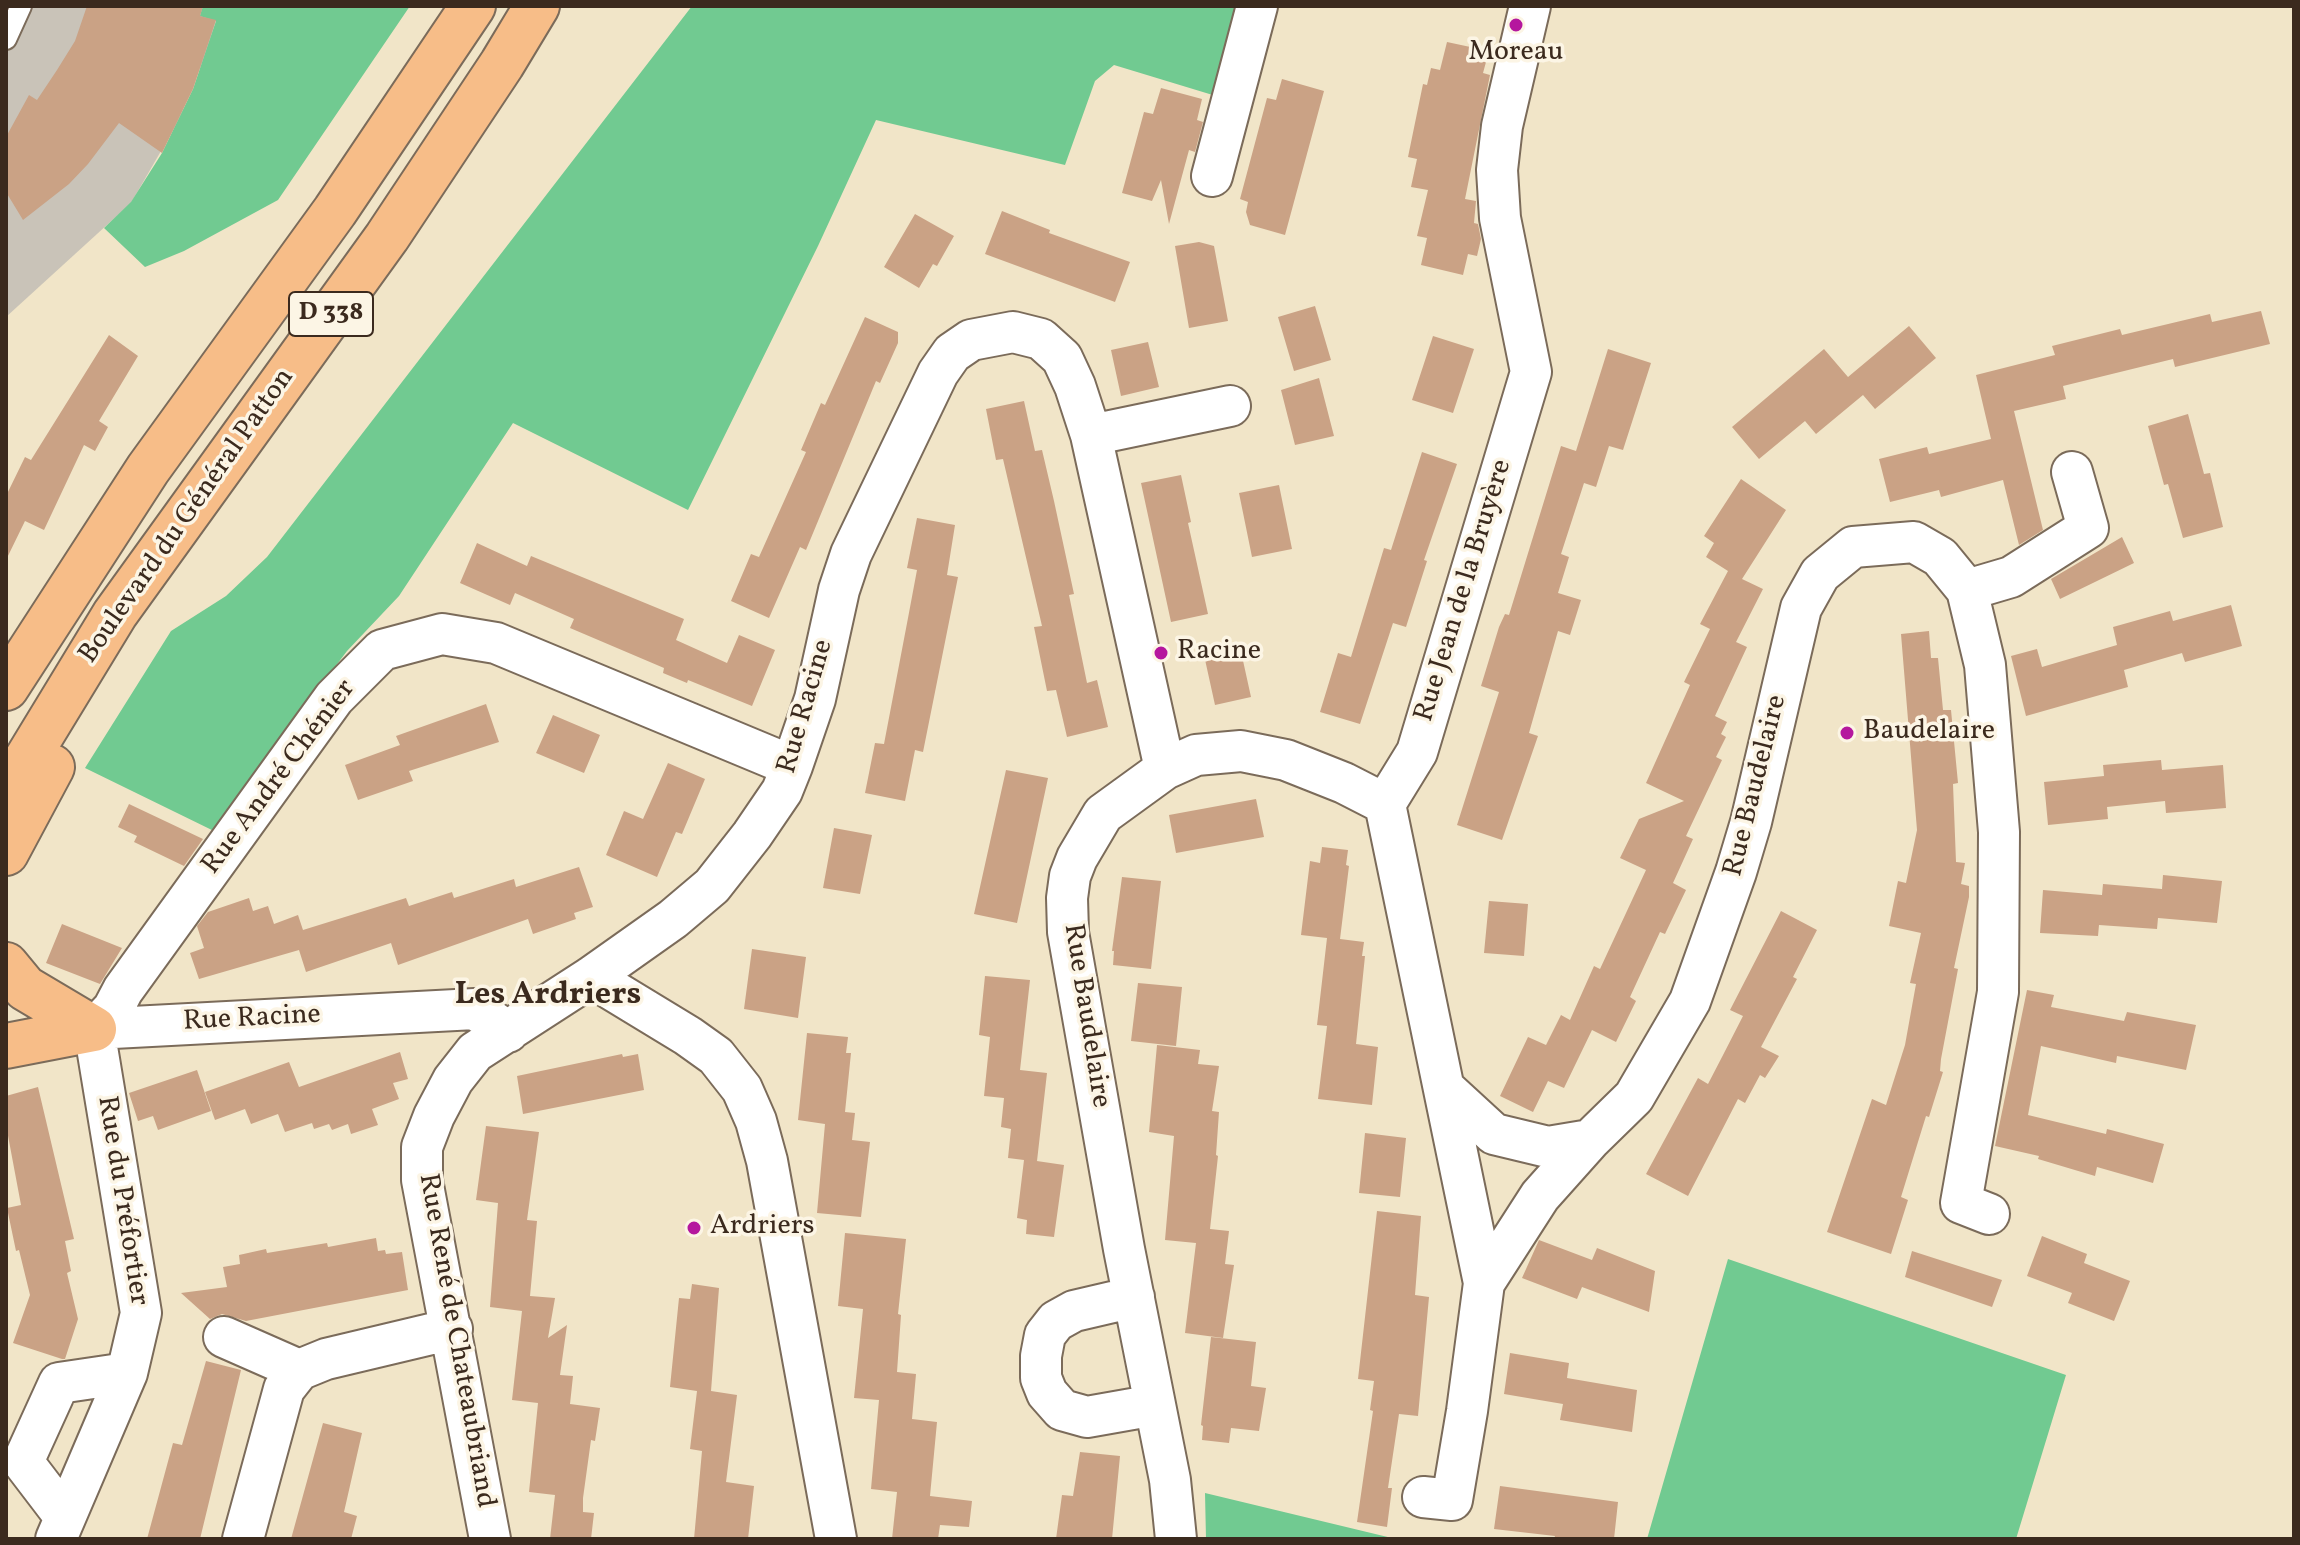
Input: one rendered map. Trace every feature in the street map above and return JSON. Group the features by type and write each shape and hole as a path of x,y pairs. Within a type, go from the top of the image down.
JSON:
{"highway":[{"name":"Boulevard du Général Patton","path":"6,688 148,469 335,211 473,6"},
{"name":"Boulevard du Général Patton","path":"6,793 115,614 387,237 537,6"},
{"path":"6,853 46,778 106,683 115,614"},
{"path":"6,965 25,988 94,1029"},
{"path":"6,1046 94,1029"}],"street":[{"path":"1212,176 1257,6"},
{"name":"Rue Jean de la Bruyère","path":"1385,804 1417,752 1531,372 1500,218 1497,170 1502,126 1530,6"},
{"name":"Rue Racine","path":"94,1029 475,1009 508,1032 673,919 712,886 782,791 815,699 836,601 851,554 900,448 938,373 952,353 971,340 995,334 1013,332 1041,339 1062,358 1075,386 1091,435 1165,769"},
{"path":"1091,435 1230,406"},
{"path":"1967,590 2011,577 2088,528 2072,472"},
{"name":"Rue Baudelaire","path":"1484,1283 1540,1196 1634,1097 1690,1001 1751,822 1801,608 1820,574 1853,547 1914,542 1940,557 1967,590 1985,665 1999,832 1998,992 1961,1203 1989,1214"},
{"name":"Rue André Chénier","path":"94,1029 113,1009 123,990 334,698 382,650 442,634 496,643 792,766"},
{"name":"Rue Baudelaire","path":"1176,1539 1171,1489 1068,932 1067,898 1070,876 1077,858 1103,814 1165,769 1196,755 1241,751 1286,760 1344,783 1385,804 1484,1283 1452,1500 1423,1497"},
{"path":"591,977 716,1056 742,1089 756,1121 767,1161 836,1539"},
{"name":"Rue du Préfortier","path":"60,1528 127,1373 141,1313 94,1029"},
{"name":"Rue René de Chateaubriand","path":"490,1539 422,1180 422,1147 453,1080 475,1052 508,1032"},
{"path":"1445,1089 1494,1134 1548,1147 1590,1140"},
{"path":"1134,1297 1074,1311 1056,1321 1045,1335 1041,1378 1047,1393 1062,1410 1087,1417 1155,1405"},
{"path":"243,1539 284,1389 299,1370 326,1359 452,1329"},
{"path":"224,1337 299,1370"},
{"name":"Rue du Préfortier","path":"60,1528 23,1462 59,1383 127,1373"}],"lane":[{"path":"6,39 21,6"}],"shaded area":[{"path":"6,6 203,6 216,20 206,54 176,125 131,203 6,317"}],"green space":[{"path":"203,6 410,6 278,200 184,251 145,267 104,228 131,202 162,153 193,89 216,21 200,16"},
{"path":"692,6 1241,6 1216,96 1114,65 1095,81 1065,165 876,120 818,246 688,510 513,423 399,596 347,651 270,753 218,833 85,768 171,631 226,596 267,557"},
{"path":"1728,1259 2066,1375 2016,1539 1647,1539"},
{"path":"1205,1493 1396,1539 1206,1539"}],"building":[{"path":"87,6 203,6 200,16 216,20 193,89 162,153 119,123 69,184 23,220 6,192 6,137 29,95 37,100 75,41"},
{"path":"1447,42 1489,51 1483,73 1490,75 1465,199 1476,201 1474,223 1478,224 1481,239 1477,256 1468,254 1463,275 1421,265 1427,238 1417,236 1428,190 1411,187 1417,159 1408,157 1423,84 1427,85 1431,68 1440,70"},
{"path":"1282,79 1324,91 1285,235 1250,225 1246,212 1248,202 1240,199 1267,98 1276,100"},
{"path":"1161,88 1202,99 1197,120 1203,122 1195,152 1189,150 1169,224 1161,180 1152,201 1122,193 1144,112 1153,114"},
{"path":"1002,211 1050,230 1049,233 1130,262 1115,302 985,254"},
{"path":"915,214 954,236 937,266 933,264 919,288 884,267"},
{"path":"1199,242 1214,246 1228,321 1189,328 1175,246"},
{"path":"1315,306 1331,360 1294,371 1278,317"},
{"path":"2261,311 2270,344 2175,367 2173,359 2063,386 2066,399 2014,411 2043,530 2019,545 2003,480 1941,497 1939,490 1890,502 1879,459 1927,447 1929,454 1991,439 1976,375 2055,355 2052,346 2120,329 2122,335 2210,314 2212,322"},
{"path":"865,317 898,332 898,343 880,383 876,381 806,550 800,547 769,618 731,601 751,554 759,557 806,452 801,450 821,403 825,405"},
{"path":"1909,326 1936,358 1875,409 1863,395 1816,434 1805,421 1759,459 1732,427 1824,349 1848,377"},
{"path":"109,335 138,356 99,421 108,427 95,451 84,445 44,530 25,521 6,560 6,496 25,457 31,460"},
{"path":"1433,336 1474,349 1453,413 1412,400"},
{"path":"1148,342 1159,387 1121,396 1111,350"},
{"path":"1608,349 1651,363 1623,450 1609,446 1596,487 1584,483 1561,554 1569,557 1558,593 1581,600 1570,635 1558,631 1529,733 1538,736 1502,840 1457,825 1499,692 1481,686 1499,627 1505,614 1509,615 1561,446 1576,451"},
{"path":"1319,378 1334,436 1295,445 1281,390"},
{"path":"1024,401 1035,451 1042,450 1054,501 1074,594 1069,595 1087,683 1097,680 1108,727 1067,737 1056,690 1047,691 1034,627 1042,626 1003,459 996,460 986,409"},
{"path":"2188,414 2204,474 2210,473 2223,527 2183,538 2148,426"},
{"path":"1422,452 1457,464 1424,560 1427,561 1406,627 1393,623 1360,724 1320,712 1338,653 1351,657 1384,548 1391,550"},
{"path":"1181,475 1208,614 1171,622 1141,483"},
{"path":"1741,479 1786,510 1742,579 1763,589 1736,642 1747,647 1715,716 1727,722 1721,734 1726,737 1716,757 1722,760 1686,836 1693,839 1673,883 1686,890 1665,934 1660,932 1630,997 1636,1001 1616,1042 1592,1030 1564,1088 1548,1081 1533,1112 1500,1096 1528,1037 1546,1045 1561,1015 1570,1020 1594,966 1600,969 1646,870 1620,858 1639,819 1684,801 1646,783 1690,685 1684,682 1710,629 1700,624 1728,571 1706,557 1714,543 1704,536"},
{"path":"1279,485 1292,549 1252,557 1239,493"},
{"path":"917,518 955,525 947,575 958,577 923,752 915,750 905,801 865,793 875,743 884,744 908,618 917,570 907,568"},
{"path":"2122,537 2134,563 2060,599 2051,579"},
{"path":"477,543 527,566 531,556 684,619 676,640 727,663 739,635 775,650 752,706 663,673 664,668 570,628 574,619 515,593 510,605 460,583"},
{"path":"2231,605 2242,646 2185,662 2182,653 2124,670 2128,687 2026,716 2011,656 2037,649 2042,667 2117,645 2113,627 2170,611 2173,621"},
{"path":"1929,631 1931,658 1938,658 1943,710 1951,710 1958,783 1953,784 1956,862 1965,863 1961,884 1969,886 1969,897 1954,968 1958,969 1941,1059 1940,1071 1943,1072 1901,1197 1908,1200 1891,1254 1827,1232 1872,1099 1886,1105 1905,1045 1916,984 1910,983 1921,933 1889,926 1898,881 1906,883 1917,830 1901,634"},
{"path":"1240,647 1251,697 1215,705 1204,655"},
{"path":"486,704 499,742 409,771 413,781 358,800 345,765 400,745 396,736"},
{"path":"553,715 600,735 584,773 536,753"},
{"path":"2161,760 2162,770 2223,765 2226,808 2166,813 2165,801 2107,807 2108,819 2048,825 2044,782 2104,776 2103,765"},
{"path":"668,763 705,779 682,834 676,832 657,877 606,855 624,811 643,819"},
{"path":"1006,770 1048,778 1017,923 974,914"},
{"path":"1256,799 1264,837 1176,853 1169,815"},
{"path":"129,804 203,839 184,866 134,842 137,836 118,827"},
{"path":"834,828 872,835 860,894 823,888"},
{"path":"1322,847 1348,850 1346,865 1349,866 1340,939 1364,942 1356,1044 1378,1047 1372,1105 1318,1099 1327,1026 1317,1025 1327,938 1301,935 1310,861 1320,863"},
{"path":"579,867 593,907 574,913 576,919 533,934 528,919 398,965 391,943 306,972 299,950 199,979 190,953 204,948 197,926 208,912 249,898 253,911 268,906 274,924 298,915 303,930 406,898 409,906 452,892 454,898 514,879 516,887"},
{"path":"2163,875 2222,881 2217,923 2158,918 2157,929 2099,925 2098,936 2040,933 2043,890 2102,895 2103,884 2162,889"},
{"path":"1122,877 1161,881 1151,969 1113,965 1112,951"},
{"path":"1489,901 1528,904 1524,956 1484,953"},
{"path":"1781,911 1817,930 1793,977 1797,979 1761,1047 1779,1056 1765,1078 1760,1075 1745,1103 1738,1099 1688,1196 1646,1174 1698,1078 1708,1084 1722,1057 1743,1016 1730,1010"},
{"path":"62,924 122,948 100,984 46,963"},
{"path":"752,949 806,957 798,1018 744,1009"},
{"path":"985,976 1030,980 1020,1070 1047,1073 1037,1161 1030,1160 1064,1165 1054,1237 1026,1234 1027,1220 1017,1218 1024,1160 1008,1158 1011,1129 1001,1127 1004,1098 984,1096 990,1037 979,1035"},
{"path":"1138,983 1182,987 1176,1046 1131,1041"},
{"path":"2027,990 2054,995 2051,1007 2124,1021 2127,1012 2196,1025 2186,1070 2117,1056 2116,1063 2041,1046 2028,1115 2106,1134 2107,1129 2164,1144 2153,1183 2097,1167 2095,1176 2038,1159 2039,1156 1995,1146"},
{"path":"807,1033 848,1037 846,1053 851,1053 845,1112 855,1113 852,1140 870,1142 861,1217 817,1213 825,1124 798,1120"},
{"path":"1157,1045 1200,1050 1198,1064 1219,1066 1212,1111 1219,1112 1210,1229 1229,1231 1225,1264 1234,1265 1223,1338 1185,1333 1196,1243 1165,1240 1174,1136 1149,1132"},
{"path":"400,1052 408,1079 393,1083 399,1099 372,1109 378,1125 351,1134 348,1124 332,1130 329,1124 314,1129 312,1123 285,1132 278,1114 251,1124 245,1109 215,1120 205,1092 289,1062 299,1087"},
{"path":"622,1054 623,1057 638,1054 644,1090 523,1114 517,1076"},
{"path":"197,1070 211,1111 158,1130 153,1116 138,1121 129,1093"},
{"path":"38,1087 74,1239 65,1241 71,1271 67,1273 78,1319 65,1359 13,1343 30,1295 7,1208 21,1205 6,1125 6,1096"},
{"path":"486,1126 539,1132 527,1220 537,1221 530,1296 555,1298 548,1338 567,1325 560,1375 573,1376 570,1404 600,1408 595,1441 591,1440 583,1498 583,1512 594,1513 591,1539 550,1539 555,1495 529,1492 538,1403 512,1400 522,1311 490,1307 498,1203 476,1200"},
{"path":"1365,1133 1406,1138 1400,1197 1359,1193"},
{"path":"1377,1211 1421,1216 1415,1295 1429,1297 1418,1416 1399,1414 1388,1488 1392,1488 1387,1527 1357,1522 1373,1411 1370,1410 1374,1381 1358,1379"},
{"path":"845,1233 906,1239 898,1314 901,1315 897,1372 916,1374 912,1419 937,1422 930,1496 972,1501 969,1527 940,1525 938,1539 892,1539 897,1492 871,1489 879,1400 854,1398 863,1309 838,1306"},
{"path":"2042,1236 2087,1254 2084,1263 2130,1281 2114,1321 2068,1303 2072,1293 2027,1276"},
{"path":"376,1238 378,1251 385,1250 386,1254 402,1252 408,1290 246,1321 222,1314 210,1319 181,1293 227,1287 223,1267 240,1264 239,1255 327,1243 328,1247"},
{"path":"1539,1240 1592,1260 1597,1248 1655,1271 1649,1312 1582,1287 1577,1299 1522,1278"},
{"path":"1912,1251 2002,1280 1992,1307 1905,1277"},
{"path":"692,1284 719,1288 711,1391 737,1395 726,1482 754,1486 748,1539 694,1539 702,1451 690,1449 697,1391 670,1387 679,1298 690,1299"},
{"path":"1211,1337 1256,1342 1251,1386 1266,1388 1259,1431 1231,1428 1229,1443 1202,1440"},
{"path":"1510,1353 1569,1363 1567,1378 1637,1390 1632,1432 1560,1420 1563,1404 1504,1394"},
{"path":"206,1361 241,1370 200,1539 147,1539 173,1443 182,1445"},
{"path":"323,1423 362,1433 344,1512 357,1516 351,1539 291,1539"},
{"path":"1080,1452 1120,1456 1112,1539 1056,1539 1062,1495 1073,1496"},
{"path":"1500,1486 1618,1502 1614,1539 1554,1539 1555,1536 1494,1529"}],"place":[{"name":"Moreau","path":"1516,25"},
{"name":"Racine","path":"1161,653"},
{"name":"Baudelaire","path":"1847,733"},
{"name":"Ardriers","path":"694,1228"}],"district":[{"name":"Les Ardriers","path":"548,997"}]}
